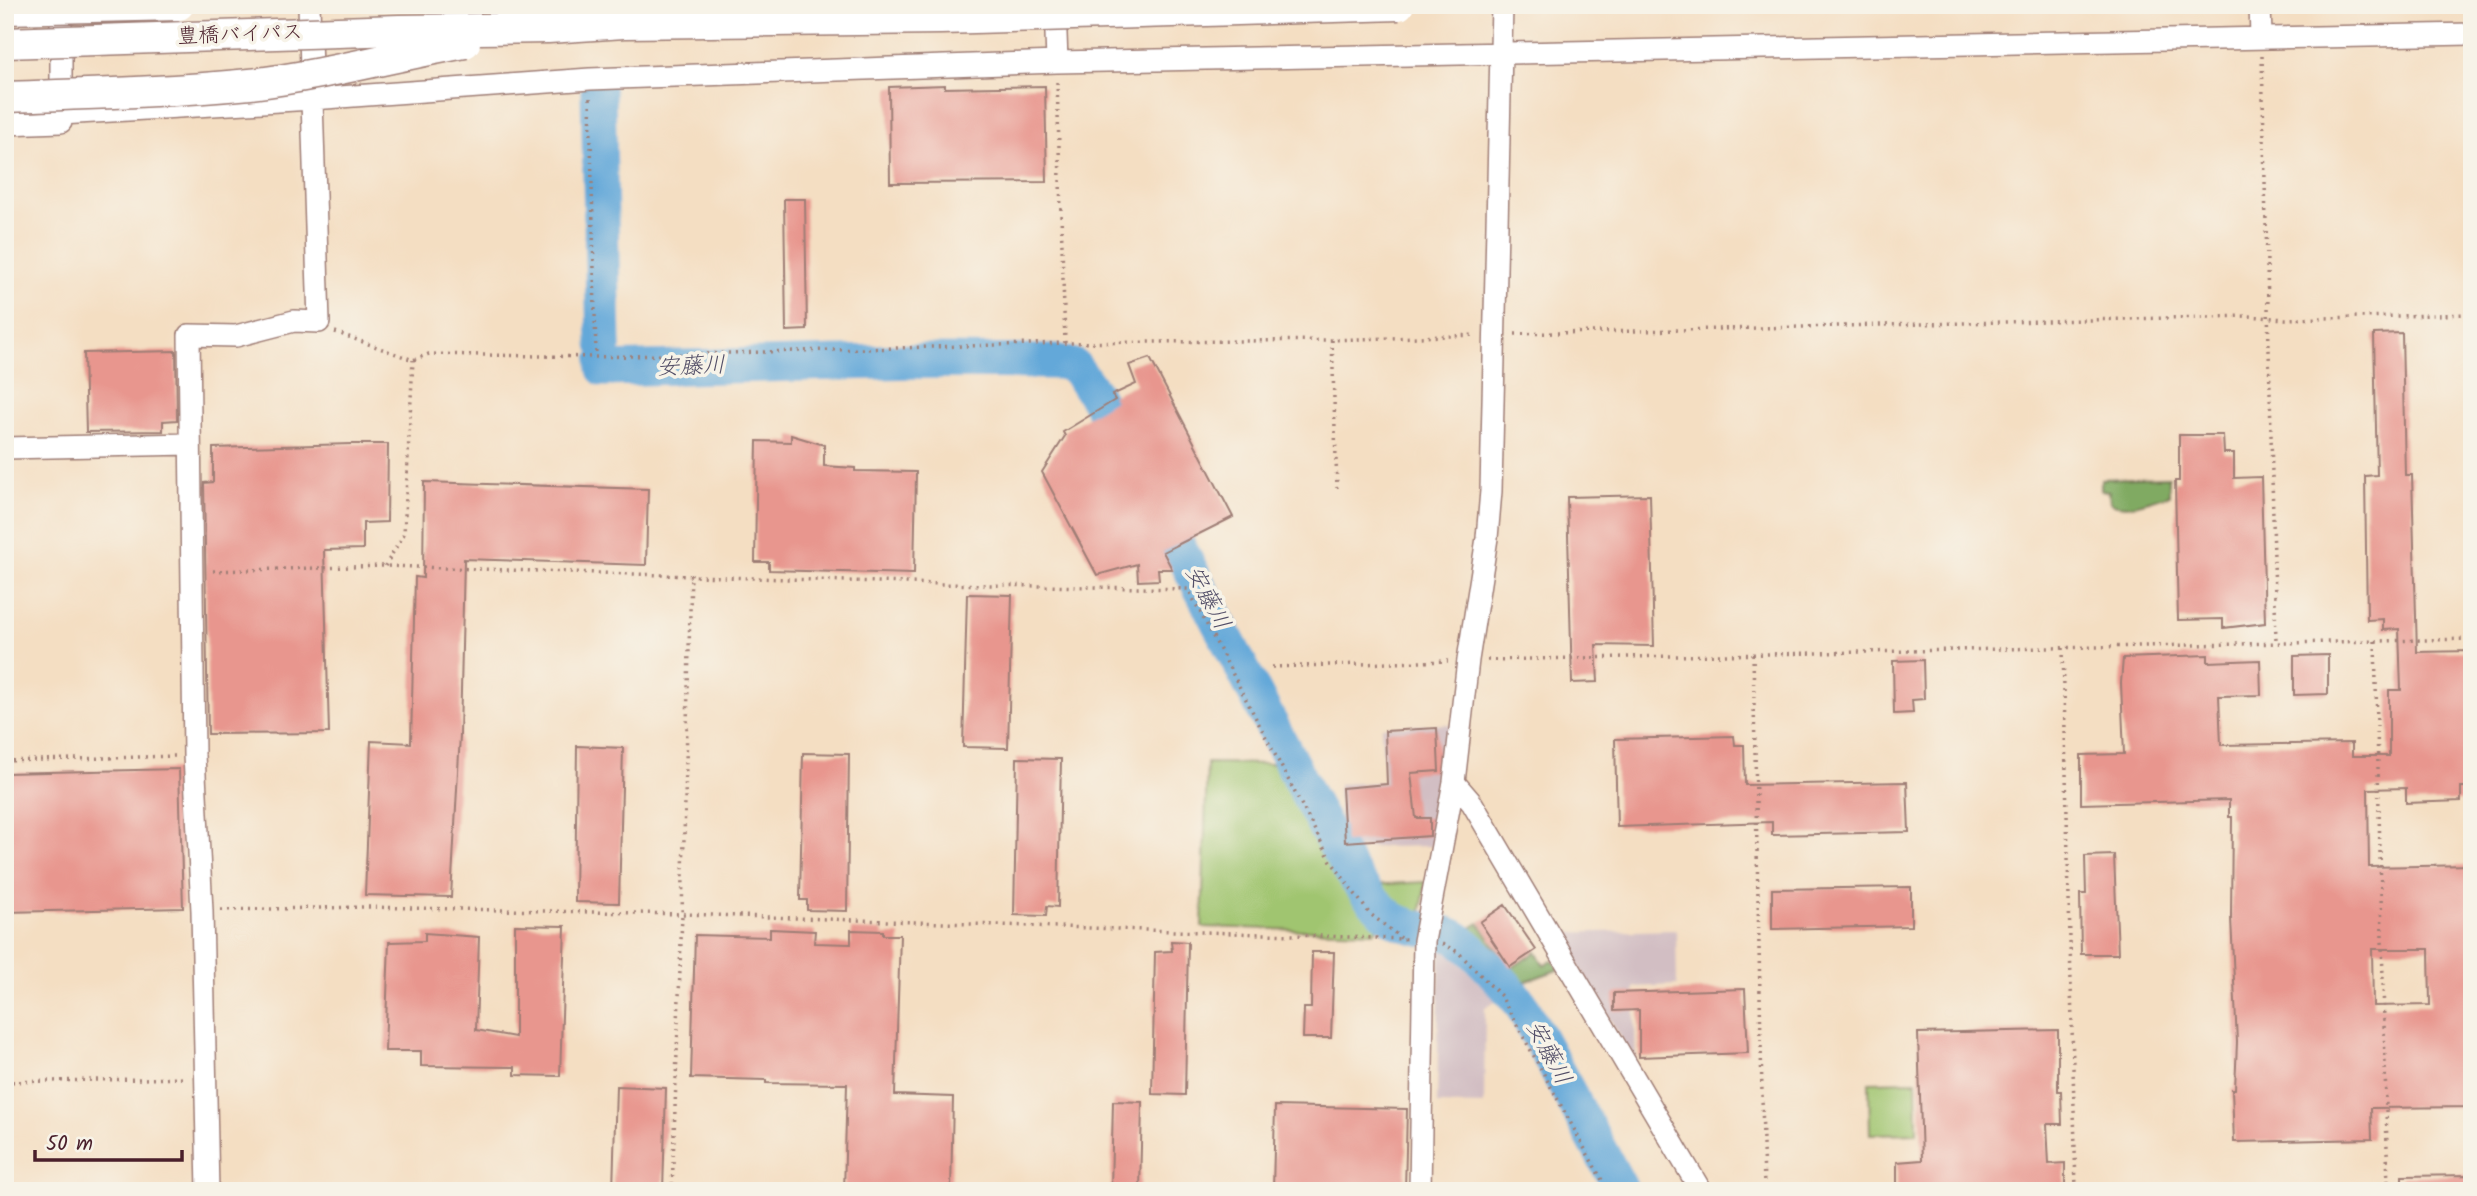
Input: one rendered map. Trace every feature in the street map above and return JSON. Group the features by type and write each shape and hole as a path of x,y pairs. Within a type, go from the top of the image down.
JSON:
{"highway":[{"path":"5,9 179,5"},
{"path":"524,5 550,19"},
{"name":"豊橋バイパス","path":"5,43 386,30 550,19 863,5"},
{"name":"豊橋バイパス","path":"5,27 550,19 624,23 941,19 1399,5"},
{"path":"5,97 96,94 252,83 329,71 550,19"}],"street":[{"path":"5,124 61,122 61,5"},
{"path":"208,1191 202,911 194,755 189,335 236,336 294,321 319,322 309,5"},
{"path":"1055,5 1056,62"},
{"path":"1420,1191 1426,933 1454,782 1491,491 1502,5"},
{"path":"2260,5 2261,37"},
{"path":"61,114 590,79 1056,62 2472,34"},
{"path":"5,448 190,444"},
{"path":"1454,782 1472,803 1701,1191"}],"path":[{"path":"2261,37 2276,642"},
{"path":"1056,62 1065,342"},
{"path":"590,79 596,357"},
{"path":"319,322 335,331 413,360 429,354 596,357 1065,342 1332,340 2207,317 2472,314"},
{"path":"1332,340 1337,488"},
{"path":"385,566 404,534 413,360"},
{"path":"193,572 385,566 940,584 1188,589 1331,861 1369,914 1402,939"},
{"path":"672,1191 691,575"},
{"path":"1272,667 1468,660 2472,639"},
{"path":"2375,641 2388,1191"},
{"path":"2063,648 2076,1191"},
{"path":"1752,654 1764,1191"},
{"path":"5,761 194,755"},
{"path":"202,911 366,907 682,914 1402,939 1426,933 1458,952 1501,996 1608,1191"},
{"path":"5,1082 205,1078"}],"shaded area":[{"path":"1451,724 1433,846 1341,848 1338,784 1384,782 1381,727"},
{"path":"1676,930 1677,985 1634,987 1636,1063 1559,933"},
{"path":"1440,948 1447,951 1497,1000 1485,1007 1484,1105 1437,1104"}],"green space":[{"path":"2169,477 2169,495 2139,504 2116,505 2110,502 2109,491 2101,490 2101,479"},
{"path":"1207,763 1274,764 1334,869 1379,926 1374,932 1202,927"},
{"path":"1426,882 1419,922 1401,916 1369,885"},
{"path":"1479,923 1510,969 1536,952 1544,965 1552,960 1560,969 1518,984 1460,935"},
{"path":"1916,1081 1917,1133 1870,1134 1869,1082"}],"building":[{"path":"945,85 945,88 1045,86 1047,182 890,183 889,87"},
{"path":"784,199 805,199 807,330 786,331"},
{"path":"2402,333 2405,475 2412,475 2417,652 2472,651 2472,787 2461,787 2461,801 2406,803 2406,788 2368,789 2369,867 2472,865 2472,1107 2371,1108 2372,1139 2234,1142 2232,1089 2235,1089 2237,1042 2231,918 2232,817 2229,817 2229,800 2081,804 2081,755 2124,754 2121,683 2123,658 2208,655 2208,662 2260,660 2261,695 2219,696 2221,745 2352,743 2352,756 2389,756 2389,690 2401,690 2399,629 2383,630 2383,619 2367,620 2365,476 2377,475 2374,334","holes":["2372,949 2429,949 2430,1005 2373,1006"]},
{"path":"176,351 177,420 163,421 163,431 86,432 84,353"},
{"path":"1150,358 1233,517 1163,552 1172,569 1158,569 1159,580 1138,581 1137,564 1097,575 1042,472 1065,436 1063,432 1115,400 1112,395 1136,384 1129,365"},
{"path":"791,435 824,445 824,466 855,468 855,471 916,472 914,574 769,570 769,562 755,562 757,441 791,442"},
{"path":"2179,435 2223,435 2224,453 2234,453 2234,478 2261,477 2265,623 2223,628 2223,619 2178,620 2175,481 2179,481"},
{"path":"388,444 387,522 363,523 363,549 324,550 329,733 208,734 204,483 213,482 213,448"},
{"path":"424,482 648,489 646,565 464,559 460,735 451,897 365,895 371,741 411,743 415,577 423,578"},
{"path":"1650,495 1654,646 1596,645 1598,682 1572,683 1567,497"},
{"path":"967,594 1012,595 1008,748 963,747"},
{"path":"2328,655 2328,694 2294,695 2294,656"},
{"path":"1923,660 1924,699 1912,700 1913,713 1894,714 1893,661"},
{"path":"1437,728 1439,771 1411,773 1416,818 1430,818 1430,836 1345,842 1342,788 1387,784 1385,731"},
{"path":"1734,736 1735,745 1744,745 1745,785 1907,782 1909,832 1772,835 1772,822 1617,827 1615,739"},
{"path":"577,746 623,748 619,903 575,902"},
{"path":"803,753 849,754 847,911 807,910 807,900 800,900"},
{"path":"1017,758 1061,759 1058,907 1047,906 1046,916 1014,915"},
{"path":"179,769 183,908 5,912 5,773"},
{"path":"2114,855 2118,954 2081,954 2080,894 2086,894 2085,856"},
{"path":"1911,887 1911,926 1772,929 1772,889"},
{"path":"1505,905 1536,950 1510,967 1480,922"},
{"path":"515,925 565,926 560,1076 515,1075 515,1067 421,1066 421,1051 385,1051 389,942 425,941 425,933 479,937 476,1030 515,1037"},
{"path":"770,929 815,931 814,943 851,944 851,930 883,931 883,935 900,935 895,1095 953,1097 951,1191 844,1191 847,1084 766,1083 766,1080 691,1078 695,935 770,937"},
{"path":"1171,941 1188,942 1185,1095 1152,1094 1155,952 1172,951"},
{"path":"1312,952 1334,952 1331,1038 1303,1038 1304,1008 1311,1008"},
{"path":"1745,989 1748,1053 1639,1057 1639,1010 1614,1011 1614,993"},
{"path":"2058,1030 2058,1091 2061,1091 2062,1124 2047,1124 2049,1164 2065,1163 2065,1191 1897,1191 1897,1162 1922,1160 1918,1033"},
{"path":"616,1086 666,1088 663,1191 613,1191"},
{"path":"1113,1101 1142,1102 1140,1191 1111,1191"},
{"path":"1275,1106 1407,1109 1405,1191 1273,1191"},
{"path":"2472,1175 2472,1191 2402,1191 2402,1176"}],"waterway":[{"name":"安藤川","path":"598,93 604,344"},
{"name":"安藤川","path":"604,362 604,369 920,361 1060,362 1074,366 1127,447"},
{"name":"安藤川","path":"1156,503 1324,826 1353,874 1370,897 1391,917 1413,927 1446,933 1460,940 1521,1004 1622,1191"}]}
